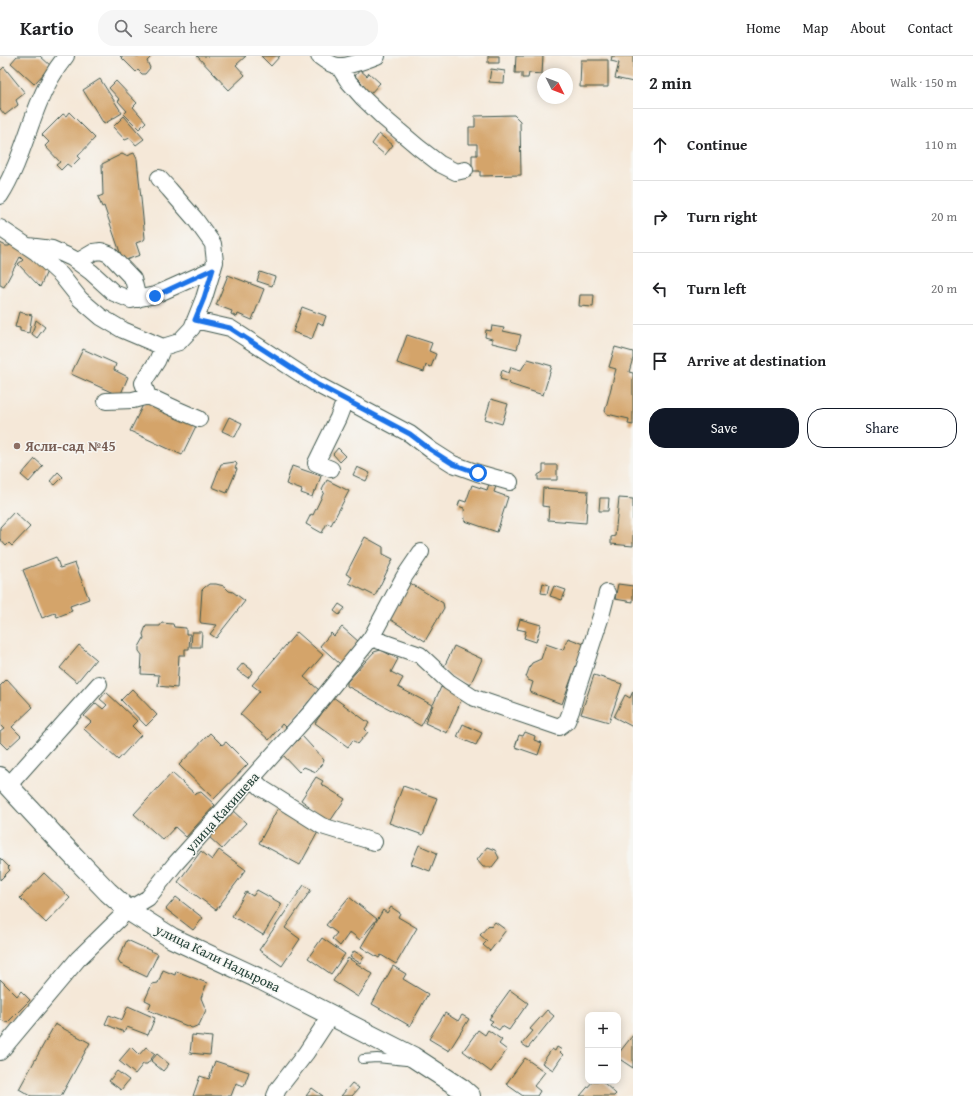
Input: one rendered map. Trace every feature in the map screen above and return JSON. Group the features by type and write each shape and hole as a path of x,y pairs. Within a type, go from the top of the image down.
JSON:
{"street":[{"path":"0,196 14,172 38,105 47,85 59,64 66,56"},
{"path":"319,56 339,66 352,64 377,56"},
{"path":"339,66 348,81 363,98 418,147 440,164 456,172 465,170"},
{"path":"0,228 36,252 61,275 80,299 101,317 123,330 163,347 179,342 192,328 204,298 215,262 213,244 159,178"},
{"path":"26,246 52,249 72,258 114,292 131,300 155,296 213,269"},
{"path":"77,262 94,252 101,251 108,254 133,279 138,299"},
{"path":"195,320 230,328 318,385 410,434 453,464 510,482"},
{"path":"148,396 142,383 157,361 163,347"},
{"path":"106,401 133,400 148,396 199,419"},
{"path":"331,469 316,463 345,400"},
{"name":"улица Какишева","path":"0,1052 78,960 128,910 148,898 175,864 313,710 371,638 404,577 421,552"},
{"path":"371,638 420,655 449,682 472,697 559,727 567,721 571,711 607,593"},
{"path":"4,784 99,684"},
{"path":"252,779 263,789 322,826 374,842"},
{"name":"улица Кали Надырова","path":"4,784 108,892 128,910 172,938 262,980 413,1057 462,1089 470,1096"},
{"path":"274,1096 306,1053 331,1015"}],"lane":[{"path":"363,1059 377,1058 423,1063"}],"building":[{"path":"17,56 40,56 51,66 34,84 11,63"},
{"path":"120,56 152,56 147,61 150,68 145,74 142,74 138,70 136,72"},
{"path":"197,56 246,56 236,65 245,75 229,90"},
{"path":"261,56 280,56 271,66"},
{"path":"488,56 499,56 499,63 488,63"},
{"path":"516,56 543,56 542,68 537,68 537,74 529,73 528,78 522,78 522,73 515,73"},
{"path":"612,56 633,56 633,82 615,78 619,63 611,61"},
{"path":"581,60 608,60 608,87 580,87"},
{"path":"4,67 25,93 16,100 18,105 5,115 0,109 0,71"},
{"path":"491,69 505,71 504,83 489,82"},
{"path":"360,70 367,76 369,73 380,83 370,94 355,76"},
{"path":"100,79 122,113 104,124 83,90"},
{"path":"116,81 137,103 133,107 146,122 139,129 124,114 127,111 118,101 120,100 109,88"},
{"path":"69,112 95,138 78,156 80,158 71,167 67,164 61,170 56,165 60,162 45,146 49,142 42,135 63,114 66,116"},
{"path":"514,115 520,121 521,175 480,176 480,171 472,171 472,155 477,155 477,144 469,144 469,127 475,127 475,116"},
{"path":"124,116 144,139 136,145 130,138 125,140 113,127"},
{"path":"379,134 393,145 385,155 372,144"},
{"path":"134,153 137,159 145,238 144,240 136,243 140,255 123,261 104,206 102,207 98,197 103,195 102,164 122,154 126,156"},
{"path":"0,243 9,246 13,243 48,269 40,287 18,264 23,260 20,257 4,287 0,285"},
{"path":"260,272 275,277 272,286 257,281"},
{"path":"228,275 264,289 252,320 238,314 237,317 231,314 232,311 216,305"},
{"path":"580,295 594,295 593,307 579,306"},
{"path":"302,307 326,316 323,325 318,322 312,339 293,332"},
{"path":"19,312 32,315 29,333 20,331 20,328 15,327"},
{"path":"36,320 45,327 37,338 32,334"},
{"path":"492,326 504,328 503,331 521,335 517,349 492,343 492,339 485,337 486,330 491,331"},
{"path":"407,335 432,343 429,351 436,354 431,367 426,365 424,372 397,363"},
{"path":"615,347 633,352 629,372 633,373 633,425 628,424 629,419 607,414 605,411 616,369 609,367"},
{"path":"83,349 116,364 114,370 128,377 120,396 71,374"},
{"path":"528,359 552,366 543,395 509,384 510,382 500,379 502,370 509,373 511,367 521,370"},
{"path":"491,399 508,404 502,424 485,419"},
{"path":"145,401 196,426 182,455 130,431"},
{"path":"229,417 242,423 235,437 222,431"},
{"path":"338,448 346,456 340,462 333,454"},
{"path":"35,459 43,466 29,482 21,475"},
{"path":"235,462 237,464 235,468 237,469 227,493 212,487 221,464"},
{"path":"543,465 557,465 557,480 538,480 538,475 543,472"},
{"path":"292,466 321,476 316,491 314,491 312,497 301,493 302,490 286,484"},
{"path":"357,467 370,473 366,481 353,475"},
{"path":"58,472 63,477 55,485 50,481"},
{"path":"327,480 349,491 331,525 327,523 322,533 306,524 311,514 313,515 324,492 322,490"},
{"path":"489,484 496,486 494,492 508,497 497,532 465,521 464,508 458,506 460,500 466,502 472,485 487,490"},
{"path":"543,488 588,491 586,523 548,520 549,507 542,506"},
{"path":"600,498 609,498 608,511 599,511"},
{"path":"619,498 633,499 633,546 611,544 611,537 615,536"},
{"path":"14,512 30,527 12,546 9,543 6,546 0,539 0,527"},
{"path":"365,537 383,547 383,554 393,559 375,596 349,583 352,577 346,574"},
{"path":"56,557 60,568 75,563 89,599 70,606 72,611 57,617 55,613 42,618 23,570"},
{"path":"410,583 443,603 444,608 425,641 388,618"},
{"path":"543,583 549,585 547,594 541,593"},
{"path":"209,584 224,586 245,601 216,638 210,634 217,625 201,623 200,621 202,590"},
{"path":"618,584 633,586 633,602 615,599"},
{"path":"554,586 566,590 562,600 550,596"},
{"path":"339,604 345,608 339,615 334,611"},
{"path":"520,619 541,625 536,642 524,638 526,631 517,629"},
{"path":"162,623 173,624 174,627 186,628 186,634 190,634 189,649 185,649 185,655 179,655 177,688 158,686 159,675 141,674 142,655 139,651 139,647 144,638 143,634 146,626 160,626"},
{"path":"342,627 359,642 340,664 320,646 331,633 334,636"},
{"path":"192,632 202,632 201,647 191,647"},
{"path":"297,632 323,655 304,677 319,690 286,728 282,724 269,740 240,714 260,691 252,685"},
{"path":"568,638 584,644 562,704 530,692 533,682 528,680 526,677 532,663 541,659 546,644 563,650"},
{"path":"79,645 96,659 77,682 60,668"},
{"path":"454,646 482,659 470,685 448,674 443,669"},
{"path":"381,650 398,659 391,672 403,678 398,687 432,705 421,726 347,686 347,682 374,652"},
{"path":"243,663 253,671 248,678 237,670"},
{"path":"594,675 622,684 609,722 581,714"},
{"path":"7,679 33,707 12,727 21,736 7,749 0,742 0,732 4,729 0,725 0,686"},
{"path":"441,687 463,696 447,733 425,723"},
{"path":"132,689 157,715 146,726 121,700"},
{"path":"633,691 633,727 614,717 625,695 630,698"},
{"path":"106,692 137,721 132,726 141,735 118,760 84,729 91,722 84,716 96,703 103,709 107,705 100,699"},
{"path":"333,697 369,723 365,729 368,732 358,744 353,740 348,747 315,723"},
{"path":"463,724 482,733 476,745 457,737"},
{"path":"525,732 535,736 534,740 542,743 538,755 515,747 519,735 523,736"},
{"path":"210,733 222,745 226,742 248,764 214,799 179,765"},
{"path":"302,736 324,760 316,772 304,767 299,772 283,755"},
{"path":"172,773 195,794 201,792 215,805 186,837 175,827 163,840 134,814"},
{"path":"316,777 323,781 321,784 345,799 329,823 307,809 309,806 301,800"},
{"path":"403,786 437,798 423,835 389,823"},
{"path":"278,808 319,830 300,865 259,843"},
{"path":"232,810 246,823 222,849 208,836"},
{"path":"419,845 437,853 430,871 411,864"},
{"path":"487,847 495,850 499,858 492,867 483,867 477,860"},
{"path":"219,850 246,870 216,910 178,882 201,851 212,860"},
{"path":"0,858 10,870 0,880"},
{"path":"44,873 70,898 46,923 20,898"},
{"path":"304,885 311,890 285,928 300,939 282,966 259,950"},
{"path":"257,890 282,904 263,935 232,916 246,892 253,896"},
{"path":"176,897 203,918 193,930 166,909"},
{"path":"349,897 377,919 360,940 350,932 340,946 332,939 337,933 326,925"},
{"path":"391,907 400,913 398,917 417,928 396,964 381,955 379,958 361,947 383,910 387,913"},
{"path":"495,922 506,930 490,951 483,945 487,941 480,935 489,925 491,927"},
{"path":"322,938 345,954 331,974 308,958"},
{"path":"127,940 158,954 147,977 120,964 118,960"},
{"path":"354,951 364,957 360,963 350,957"},
{"path":"348,958 373,974 358,997 333,981"},
{"path":"393,966 406,974 403,979 428,994 410,1026 372,1004"},
{"path":"163,970 175,975 176,971 207,983 201,998 206,1010 199,1025 192,1028 148,1010 151,1003 145,1000 152,984 158,983"},
{"path":"0,979 17,996 21,991 30,1000 7,1023 0,1019"},
{"path":"510,990 528,1003 509,1030 502,1026 499,1030 490,1024 493,1021 489,1019"},
{"path":"128,1006 155,1018 148,1035 127,1027 124,1032 105,1024 109,1015 122,1020"},
{"path":"547,1010 554,1016 528,1048 522,1044 533,1031 530,1029"},
{"path":"445,1013 458,1021 462,1015 469,1019 449,1051 429,1039"},
{"path":"55,1024 90,1043 61,1096 31,1096 19,1089"},
{"path":"478,1030 485,1035 488,1030 502,1040 499,1044 507,1050 491,1072 463,1051"},
{"path":"192,1035 212,1037 210,1055 190,1053"},
{"path":"633,1035 633,1068 621,1060 621,1050"},
{"path":"131,1047 139,1055 146,1047 155,1054 147,1064 143,1064 135,1074 119,1061"},
{"path":"557,1047 562,1050 560,1052 563,1055 553,1070 542,1063 552,1049 555,1051"},
{"path":"157,1054 169,1064 163,1071 151,1061"},
{"path":"525,1058 545,1072 534,1086 540,1091 537,1096 523,1096 506,1084"},
{"path":"215,1061 249,1072 244,1086 236,1083 231,1096 193,1096 200,1076 209,1079"},
{"path":"117,1071 129,1080 121,1090 109,1081"},
{"path":"352,1083 359,1088 352,1096 341,1096"},
{"path":"590,1084 605,1084 616,1094 614,1096 580,1096"},
{"path":"312,1088 323,1096 306,1096"}],"place":[{"name":"Ясли-сад №45","path":"17,446"}],"route":[{"path":"155,296 213,269 195,320 230,328 318,385 410,434 453,464 478,473"}]}
